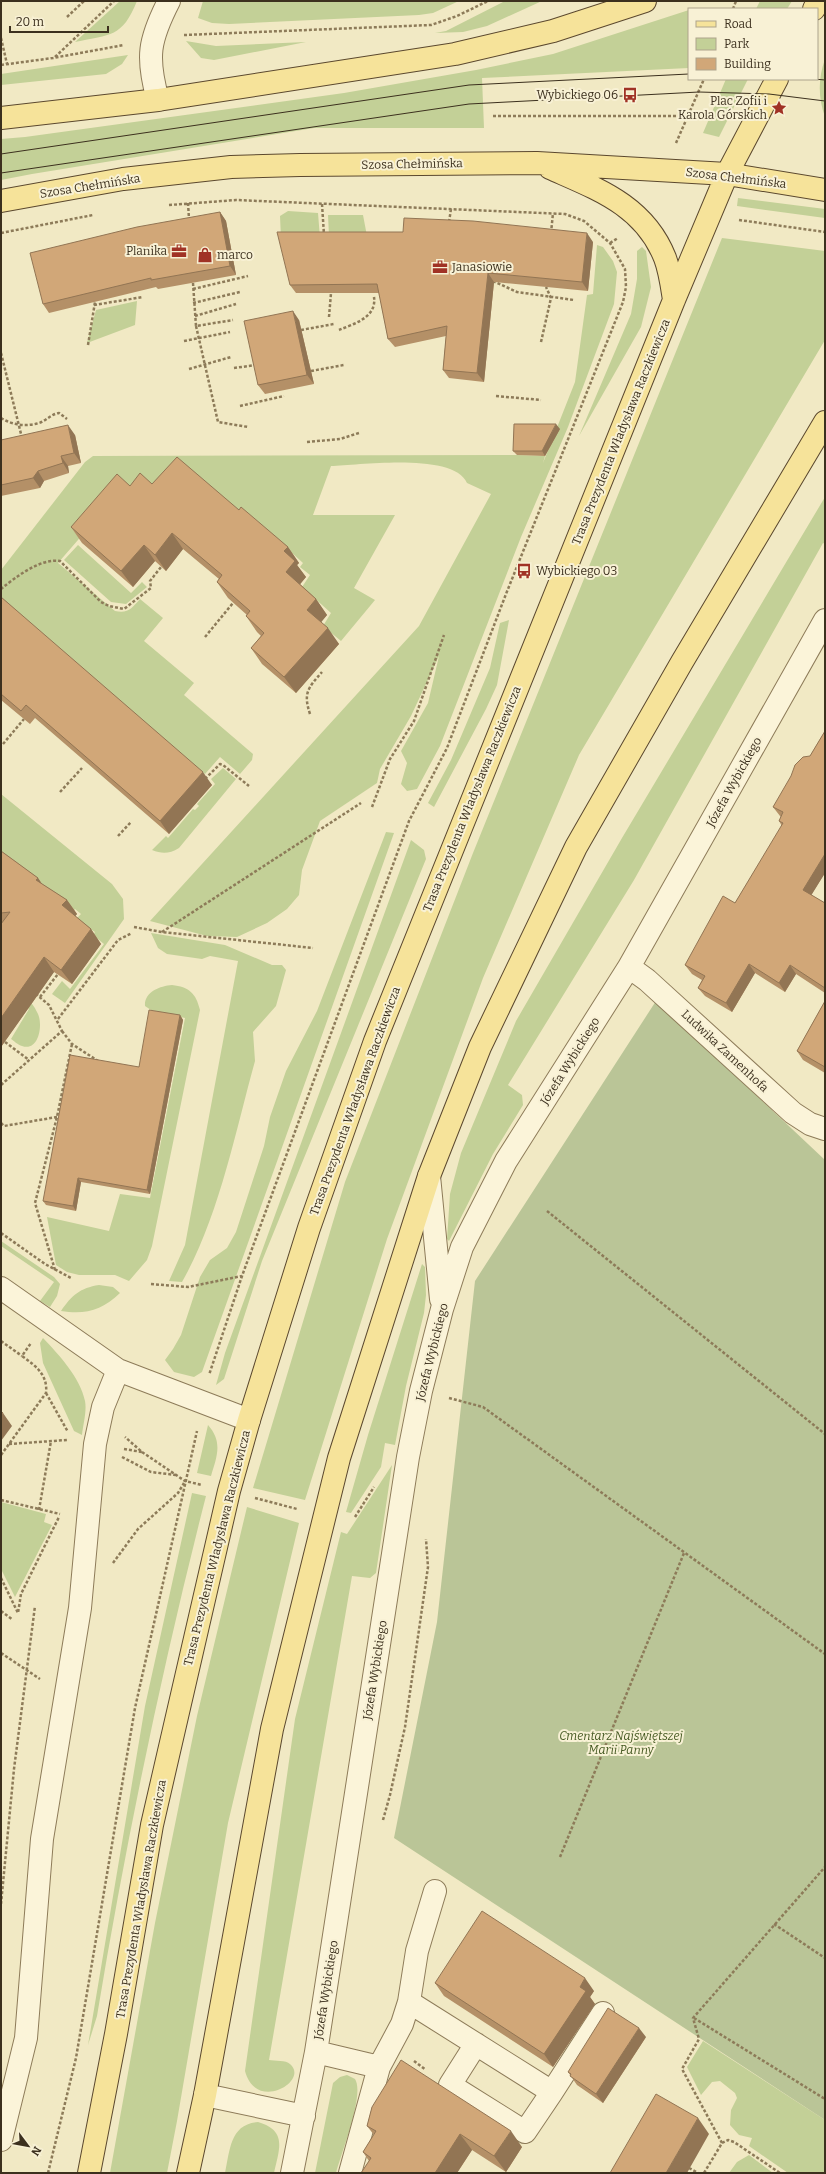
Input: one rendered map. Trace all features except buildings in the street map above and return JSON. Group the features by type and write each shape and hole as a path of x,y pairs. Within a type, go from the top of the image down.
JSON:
{"main road":[{"path":"1,118 158,100 455,54 553,31 645,1"},
{"name":"Trasa Prezydenta Władysława Raczkiewicza","path":"89,2173 116,2034 152,1825 229,1491 249,1420 309,1228 375,1041 674,300 727,174 776,80"},
{"path":"537,163 610,194 642,221 666,258 674,300"},
{"name":"Szosa Chełmińska","path":"1,201 123,179 231,167 537,163 727,174 825,190"},
{"path":"188,2173 205,2095 272,1729 339,1458 429,1176 480,1047 576,847 682,662 825,422"}],"street":[{"path":"158,100 153,82 150,58 152,38 169,1"},
{"name":"Józefa Wybickiego","path":"292,2173 316,2052 408,1457 421,1391 442,1308 462,1247 506,1161 630,967 825,620"},
{"name":"Ludwika Zamenhofa","path":"630,967 647,980 793,1113 810,1124 825,1129"},
{"path":"429,1176 442,1308"},
{"path":"1,1288 118,1370 249,1420"},
{"path":"1,2140 26,2038 42,1839 80,1608 95,1444 101,1415 118,1370"},
{"path":"350,2173 380,2067 402,2024 409,2002 417,1951 435,1891"},
{"path":"409,2002 552,2092"},
{"path":"476,2044 450,2085 525,2132 603,2012"},
{"path":"316,2052 380,2067"},
{"path":"205,2095 304,2116"}],"path":[{"path":"68,17 84,1"},
{"path":"53,58 114,1"},
{"path":"1,65 53,58 152,38 188,34 431,25 456,16 488,1"},
{"path":"1,38 7,64"},
{"path":"493,116 687,116"},
{"path":"165,205 236,200 553,213 564,214 584,221 610,243"},
{"path":"188,203 189,222"},
{"path":"322,204 324,241"},
{"path":"449,229 450,208"},
{"path":"550,238 553,213"},
{"path":"1,233 98,214"},
{"path":"709,216 825,232"},
{"path":"193,289 248,276"},
{"path":"493,281 517,292 550,298 574,300"},
{"path":"193,283 193,304 196,326 218,422 248,427"},
{"path":"542,342 550,298 546,287"},
{"path":"193,304 240,292"},
{"path":"329,317 331,293"},
{"path":"88,345 94,304 143,297"},
{"path":"339,330 363,320 373,306 374,297"},
{"path":"195,316 236,304"},
{"path":"196,326 232,320"},
{"path":"301,330 334,324"},
{"path":"184,342 230,332"},
{"path":"1,353 22,439"},
{"path":"189,369 232,357"},
{"path":"234,368 258,364"},
{"path":"311,371 344,365"},
{"path":"240,406 284,396"},
{"path":"496,396 541,400"},
{"path":"1,418 9,423 19,425 38,423 53,414 59,413 67,419"},
{"path":"307,442 340,439 359,433"},
{"path":"1,589 39,564 56,560 60,561 101,602 109,606 124,609 151,588 150,581 161,567"},
{"path":"205,637 233,603"},
{"path":"372,807 390,759 414,721 444,635"},
{"path":"310,714 305,701 306,693 322,672"},
{"path":"3,744 24,719"},
{"path":"205,779 220,764 249,786"},
{"path":"60,792 82,768"},
{"path":"162,932 361,803"},
{"path":"118,836 131,822"},
{"path":"134,926 162,932 313,948"},
{"path":"58,1019 118,940 132,933"},
{"path":"40,997 58,974"},
{"path":"30,989 49,1005 58,1019 62,1031 72,1044 105,1065"},
{"path":"1,1085 62,1031"},
{"path":"5,1042 29,1060"},
{"path":"54,1270 35,1203 58,1118 72,1044"},
{"path":"1,1123 4,1126 58,1118"},
{"path":"547,1211 825,1434"},
{"path":"1,1233 54,1270 71,1278"},
{"path":"151,1284 188,1287 242,1276"},
{"path":"22,1356 46,1320"},
{"path":"1,1341 40,1369 47,1384 46,1392 1,1455"},
{"path":"46,1392 69,1434"},
{"path":"448,1398 483,1407 825,1654"},
{"path":"9,1444 73,1440"},
{"path":"39,1510 51,1441"},
{"path":"142,1452 185,1481 348,1522 352,1520 377,1482"},
{"path":"151,1472 178,1475"},
{"path":"111,1566 138,1529 178,1493 185,1481"},
{"path":"1,1500 39,1510 88,1519"},
{"path":"1,1578 18,1613 20,1594 60,1514"},
{"path":"560,1857 684,1552"},
{"path":"1,1904 14,1769 28,1671 35,1606"},
{"path":"1,1611 13,1620"},
{"path":"1,1653 66,1696"},
{"path":"693,2018 825,1867"},
{"path":"774,1924 825,1958"},
{"path":"693,2018 825,2099"},
{"path":"693,2018 699,2039 682,2069 722,2143"},
{"path":"416,2062 430,2072"},
{"path":"704,2173 722,2143 728,2140 734,2142 780,2173"},
{"path":"689,2168 698,2173"}],"green space":[{"path":"120,1 137,1 132,13 120,28 106,35 75,42"},
{"path":"203,1 459,1 433,13 419,15 229,24 212,23 198,18"},
{"path":"505,1 542,1 487,26 463,32 435,33 446,31"},
{"path":"760,1 792,1 788,8 756,8"},
{"path":"688,10 688,68 482,78 484,128 314,128 1,180 1,139 25,137 344,93 476,70 553,54"},
{"path":"186,41 216,46 306,42 214,60 201,58"},
{"path":"128,55 122,64 106,74 1,85 1,74"},
{"path":"825,59 825,117 821,103 820,81"},
{"path":"726,80 748,80 719,137 703,133"},
{"path":"738,198 825,209 825,218 737,206"},
{"path":"288,211 318,213 320,238 281,239 280,216"},
{"path":"328,215 363,215 367,236 329,236"},
{"path":"722,238 825,251 825,340 579,755 483,978 387,1239 305,1500 253,1488 345,1182 473,853"},
{"path":"597,245 603,247 613,261 617,272 614,304 568,427 521,537 440,746 417,789 407,791 401,784 407,763 401,751 428,703 439,656 411,716 380,769 377,783 320,821 302,870 299,895 287,909 267,923 237,937 207,936 150,921 419,626 491,494 467,483 459,473 444,467 405,462 331,466 313,515 395,515 354,588 375,600 341,641 323,626 331,613 302,587 310,575 300,567 303,563 253,517 250,519 213,490 91,525 58,563 115,611 127,611 140,599 163,618 144,641 194,683 184,695 253,754 252,760 240,774 220,757 205,774 5,604 1,608 1,570 85,462 93,456 517,455 545,456 543,463 575,382 587,295 593,294"},
{"path":"642,247 646,251 651,287 641,327 579,436 631,314 637,279 637,251"},
{"path":"137,301 135,325 87,343 96,310"},
{"path":"825,497 825,544 823,543 634,880 508,1085 522,1095 523,1105 493,1154 449,1241 447,1239 450,1194 461,1153 516,1021 622,838"},
{"path":"78,545 131,593 142,582 147,587 126,604 111,602 64,560"},
{"path":"509,620 497,685 486,709 434,807 428,803 451,760 490,668 500,623"},
{"path":"223,768 236,779 179,848 166,853 152,850 166,836 168,838 193,809 195,810 199,806 197,804 215,784 211,779"},
{"path":"1,794 112,884 123,899 124,919 65,1003 52,994 62,981 70,989 104,944 93,935 95,932 76,919 81,914 75,909 71,915 1,856"},
{"path":"386,832 394,833 202,1372 194,1377 174,1372 165,1360 181,1335 200,1277 210,1260 227,1248 236,1232 264,1146 270,1117 286,1071 317,1011"},
{"path":"411,840 424,850 426,859 262,1261 224,1379 216,1385 225,1353"},
{"path":"151,933 225,945 272,965 282,965 286,970 276,1006 253,1032 255,1061 225,1174 206,1230 195,1257 182,1282 169,1281 185,1245 238,961 210,956 202,959 167,954 158,948"},
{"path":"1,976 27,997 38,1014 40,1031 36,1041 28,1047 22,1046 11,1039 29,1009 1,990"},
{"path":"172,985 183,987 191,992 196,999 200,1010 152,1246 147,1260 129,1281 115,1275 79,1275 67,1272 56,1265 47,1217 109,1231 120,1194 150,1198 185,1018 151,1010 145,1006 145,1001 150,993 158,988"},
{"name":"Cmentarz Najświętszej Marii Panny","path":"656,1001 825,1160 825,2120 394,1838 437,1622 475,1281"},
{"path":"1,1241 54,1277 60,1284 57,1296 50,1307 40,1301 54,1282 1,1246"},
{"path":"422,1264 425,1267 426,1295 424,1313 406,1386 395,1445 385,1443 381,1467 351,1513 346,1512 368,1435"},
{"path":"99,1285 113,1287 120,1293 107,1304 93,1310 86,1312 61,1311 77,1293 92,1286"},
{"path":"43,1338 68,1367 79,1383 86,1409 82,1435 74,1431 43,1363 40,1343"},
{"path":"208,1425 216,1437 217,1443 217,1456 211,1476 197,1473"},
{"path":"392,1465 376,1573 370,1578 352,1576 269,2060 283,2061 290,2064 294,2071 293,2078 287,2085 279,2090 269,2092 259,2090 251,2083 245,2071 295,1719 341,1532 347,1534"},
{"path":"192,1493 206,1496 174,1625 146,1755 120,1885 97,2016 88,2045 145,1706"},
{"path":"1,1502 46,1514 44,1522 52,1525 15,1597 1,1569"},
{"path":"247,1507 299,1523 228,1823 167,2173 110,2173 155,1923 197,1716"},
{"path":"703,2041 825,2120 825,2173 788,2173 749,2146 752,2138 739,2135 730,2125 731,2110 737,2098 735,2093 720,2081 712,2082 701,2095 687,2067"},
{"path":"347,2075 355,2079 357,2097 355,2110 336,2173 315,2173 333,2083 340,2077"},
{"path":"258,2122 274,2130 278,2136 279,2149 274,2173 225,2173 230,2147 237,2133 249,2124"},
{"path":"749,2155 773,2173 729,2173 737,2162"}],"tram line":[{"path":"1,154 469,85 688,74"},
{"path":"818,79 825,80"},
{"path":"1,173 469,104 699,92 769,94 825,101"}],"place":[{"name":"Wybickiego 06","path":"630,95"},
{"name":"Plac Zofii i Karola Górskich","path":"779,108"},
{"name":"Planika","path":"179,251"},
{"name":"marco","path":"205,255"},
{"name":"Janasiowie","path":"440,267"},
{"name":"Wybickiego 03","path":"524,571"}]}
